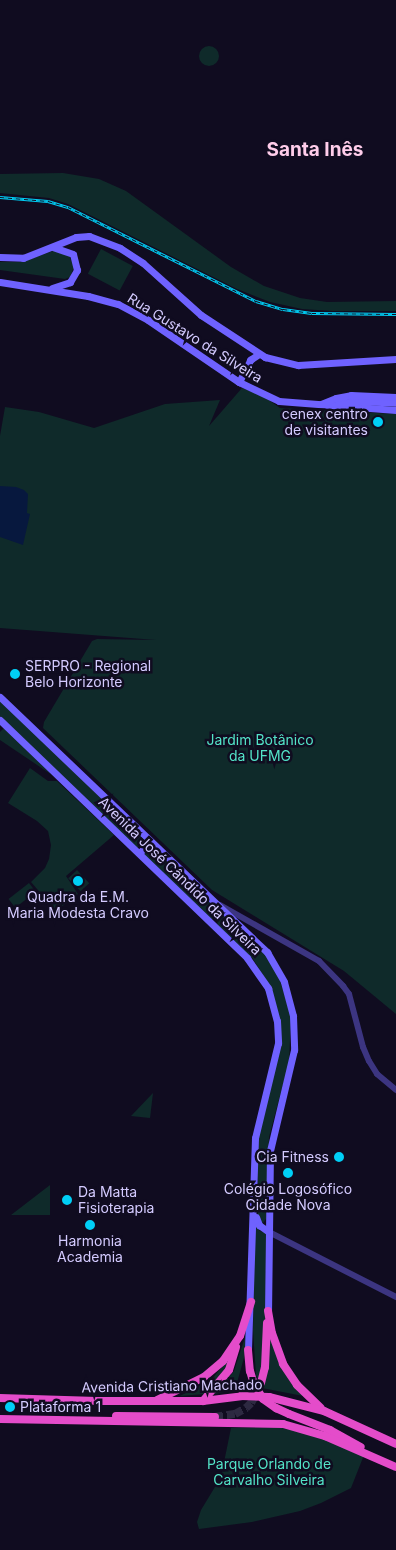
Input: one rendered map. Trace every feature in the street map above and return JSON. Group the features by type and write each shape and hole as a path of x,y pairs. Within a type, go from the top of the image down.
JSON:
{"highway":[{"path":"203,1401 231,1367 251,1302"},
{"path":"261,1383 265,1366 268,1311"},
{"path":"268,1311 272,1333 283,1364 306,1395 324,1410"},
{"path":"156,1401 194,1383 214,1370 230,1352 240,1336"},
{"path":"248,1350 250,1371 258,1392 276,1408 312,1421 396,1467"},
{"name":"Avenida Cristiano Machado","path":"0,1398 203,1401 241,1396 269,1398 324,1410 396,1444"},
{"path":"74,1420 130,1415 215,1417"},
{"path":"0,1419 283,1424 325,1436 387,1462"}],"main road":[{"path":"0,257 22,258 76,237 89,236 120,248 163,279 200,315 259,354 276,361 298,365 396,359"},
{"path":"47,289 70,282 77,270 73,254 58,247 51,247"},
{"name":"Rua Gustavo da Silveira","path":"0,282 107,300 128,309 239,382 279,401 396,410"},
{"path":"239,382 250,360 259,354"},
{"path":"318,405 336,398 351,396 396,397"},
{"name":"Rua Gustavo da Silveira","path":"318,405 361,401 396,403"},
{"name":"Avenida José Cândido da Silveira","path":"0,697 214,901 225,914 267,952 284,982 293,1016 294,1050 270,1150 268,1311"},
{"name":"Avenida José Cândido da Silveira","path":"0,720 211,922 259,972 268,988 277,1021 276,1059 256,1129 248,1350"},
{"path":"139,853 150,845 164,858 170,860"},
{"path":"211,922 225,914"},
{"path":"254,1209 259,1226 269,1232"}],"street":[{"path":"214,901 319,962 343,986 349,994 363,1047 369,1061 377,1074 396,1090"},
{"name":"Avenida José Cândido da Silveira","path":"225,914 238,915"},
{"path":"269,1232 396,1297"}],"green space":[{"path":"209,46 216,49 219,56 216,63 209,66 202,63 199,56 202,49"},
{"path":"63,173 99,179 126,191 231,267 264,286 300,298 327,302 396,301 396,311 302,309 270,302 237,289 68,204 49,198 0,193 0,174"},
{"path":"101,249 133,266 120,291 88,274"},
{"path":"56,250 69,255 74,267 70,277 65,279 0,270 0,262 22,262"},
{"name":"Jardim Botânico da UFMG","path":"242,388 263,396 280,408 396,414 396,1014 344,971 212,890 43,728 44,722 92,641 97,639 156,640 0,628 0,436 5,407 39,412 94,428 165,404 220,400 209,426"},
{"path":"0,700 147,839 137,848 0,716"},
{"path":"5,727 52,775 0,740 0,732"},
{"path":"30,768 48,781 57,781 114,835 66,876 78,894 56,911 31,882 45,868 49,859 51,845 48,831 37,821 8,803"},
{"path":"147,848 151,848 204,894 220,913 211,920 143,855"},
{"name":"Quadra da E.M. Maria Modesta Cravo","path":"77,870 89,883 80,891 68,878"},
{"path":"29,883 36,892 15,908 9,899"},
{"path":"224,916 265,954 279,977 291,1017 289,1062 269,1137 266,1219 263,1223 258,1218 257,1132 279,1054 270,986 253,959 218,925 217,922"},
{"path":"153,1093 150,1118 131,1116"},
{"path":"50,1185 50,1215 11,1215"},
{"path":"255,1225 260,1231 266,1233 266,1328 259,1383 256,1375 253,1330"},
{"path":"269,1332 295,1388 303,1396 262,1388 267,1370"},
{"path":"246,1334 245,1354 235,1390 214,1394 234,1371"},
{"path":"233,1354 230,1365 205,1394 180,1396 211,1380"},
{"name":"Parque Orlando de Carvalho Silveira","path":"277,1427 308,1433 364,1455 351,1488 300,1511 252,1522 199,1529 197,1522 201,1510 221,1477 231,1428"}],"water":[{"path":"0,486 16,487 28,494 27,513 30,514 23,545 0,537"}],"tunnel":[{"path":"215,1417 235,1414 246,1408 258,1391"}],"railway":[{"path":"0,197 48,201 68,207 256,301 283,309 312,313 396,314"}],"place":[{"name":"cenex centro de visitantes","path":"378,422"},
{"name":"SERPRO - Regional Belo Horizonte","path":"15,674"},
{"name":"Quadra da E.M. Maria Modesta Cravo","path":"78,881"},
{"name":"Cia Fitness","path":"339,1157"},
{"name":"Colégio Logosófico Cidade Nova","path":"288,1173"},
{"name":"Da Matta Fisioterapia","path":"67,1200"},
{"name":"Harmonia Academia","path":"90,1225"},
{"name":"Plataforma 1","path":"10,1407"}],"district":[{"name":"Santa Inês","path":"315,150"}]}
